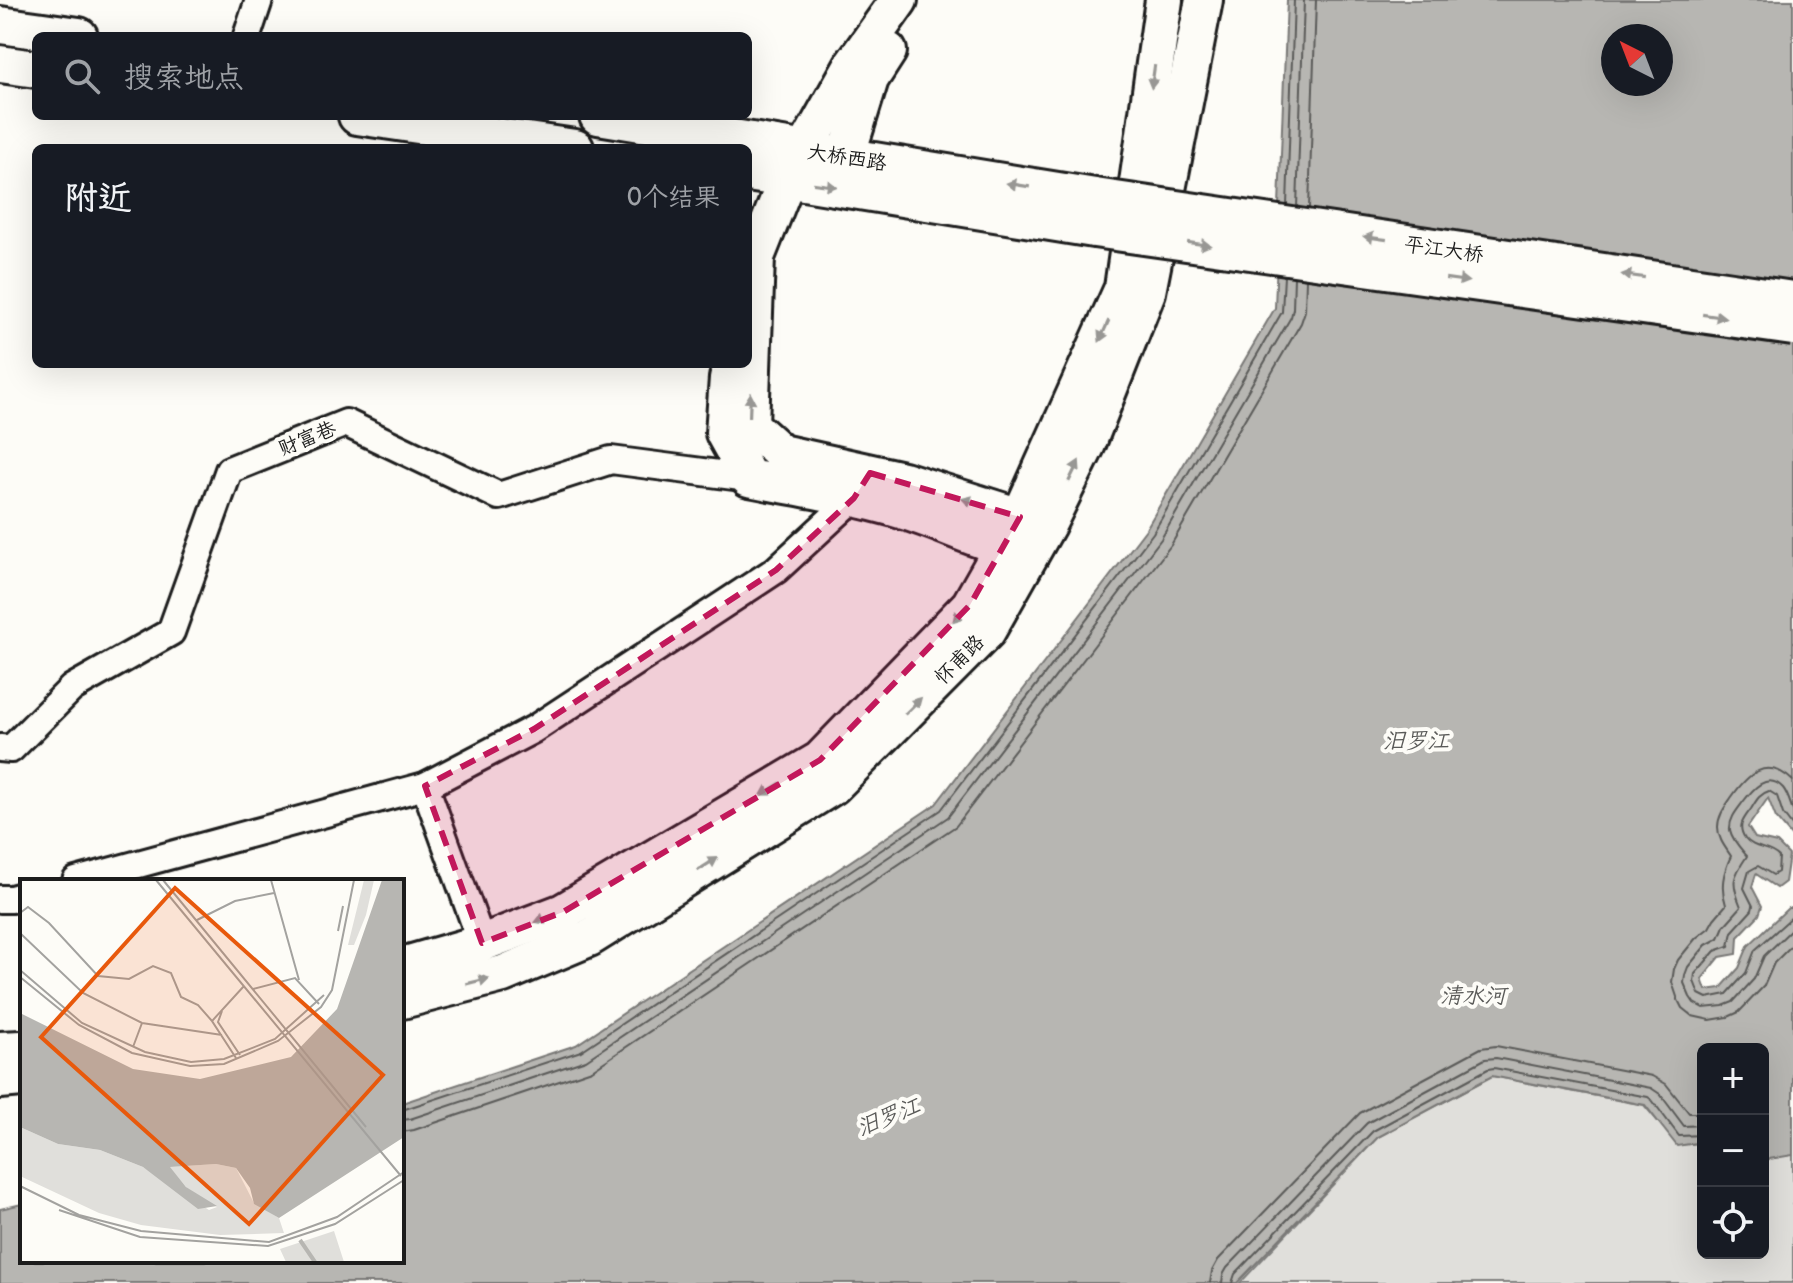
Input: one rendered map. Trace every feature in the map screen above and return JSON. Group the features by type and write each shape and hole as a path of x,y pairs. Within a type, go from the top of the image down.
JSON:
{"main road":[{"path":"899,0 852,66 796,164 756,257 750,425 781,453 862,485 903,511 1025,536"},
{"path":"846,157 870,79 922,0"},
{"path":"404,965 482,943 563,912 820,760 970,605 1025,536 1123,288 1164,0"},
{"name":"怀甫路","path":"404,999 503,974 589,938 833,786 987,631 1025,536 1087,444 1147,292 1204,0"},
{"path":"0,25 50,32"},
{"path":"0,64 32,68"},
{"path":"384,120 548,144"},
{"name":"大桥西路","path":"614,120 714,144"},
{"name":"大桥西路","path":"752,153 796,164 846,157 1095,213"},
{"path":"752,172 796,164 1793,327"},
{"name":"平江大桥","path":"1095,213 1793,300"},
{"path":"729,368 724,433 749,478 862,485"},
{"path":"0,1050 20,1049"},
{"path":"0,1080 20,1078"}],"street":[{"path":"248,32 259,0"},
{"name":"财富巷","path":"0,748 11,749 72,688 171,632 229,470 346,423 499,496 611,460 749,478"},
{"path":"83,879 425,786 534,729 776,570 862,485"},
{"path":"425,786 482,943"},
{"path":"0,899 20,897"}],"highlighted area":[{"path":"870,473 1020,517 970,605 820,760 563,912 482,943 425,786 534,729 776,570 854,498"}],"shaded area":[{"path":"1492,1076 1644,1105 1678,1145 1697,1143 1697,1259 1769,1259 1769,1158 1793,1154 1793,1283 1240,1283 1378,1137"}],"water":[{"name":"汨罗江","path":"1287,0 1793,0 1793,838 1776,818 1768,798 1748,827 1755,838 1777,843 1789,855 1785,882 1777,888 1756,874 1752,887 1762,906 1759,915 1738,937 1737,954 1720,957 1702,979 1706,990 1721,988 1739,968 1748,946 1788,908 1793,908 1793,1155 1769,1159 1769,1043 1697,1043 1697,1143 1677,1146 1645,1105 1492,1076 1378,1137 1237,1283 0,1283 0,1209 20,1204 20,1263 404,1263 404,1102 576,1045 936,804 1146,529 1275,308"}],"water label":[{"name":"清水河","path":"1473,995"}]}
